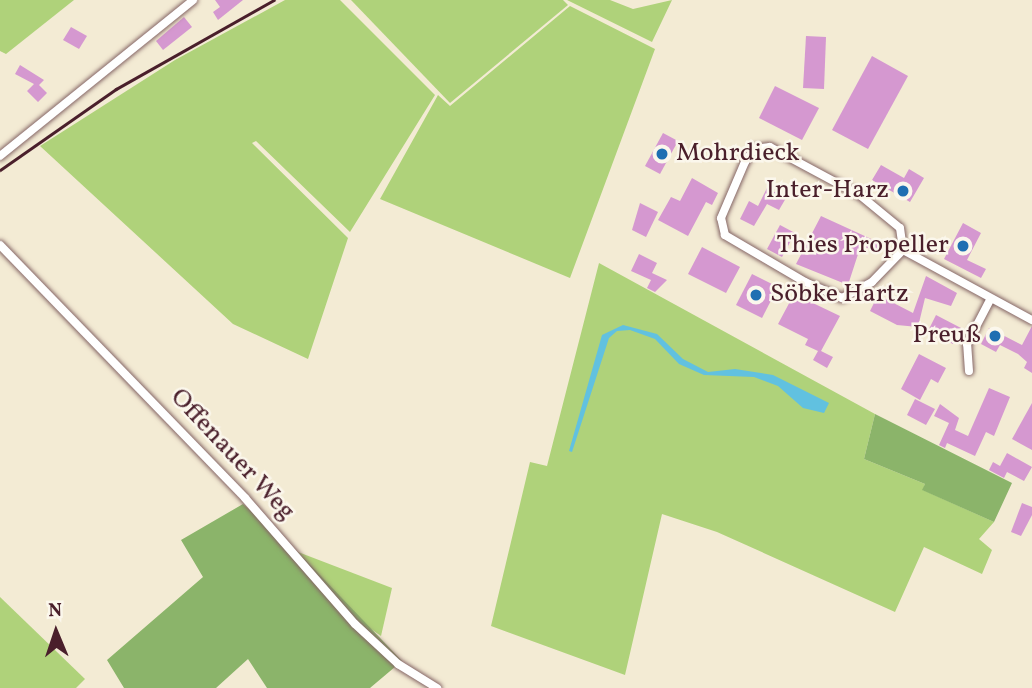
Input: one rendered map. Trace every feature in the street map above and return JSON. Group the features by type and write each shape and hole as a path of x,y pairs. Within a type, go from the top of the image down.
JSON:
{"street":[{"path":"0,156 193,0"},
{"path":"770,147 861,196 900,228 903,250 872,282 842,298 805,282 725,235 721,218 754,149 770,147"},
{"name":"Offenauer Weg","path":"0,245 245,498 355,624 398,664 437,688"},
{"path":"903,250 990,300 1032,320"},
{"path":"969,371 967,344 990,300"}],"green space":[{"path":"0,0 74,0 6,54 0,51"},
{"path":"285,0 340,0 435,95 350,232 256,141 252,143 348,238 308,359 233,324 40,146 175,60"},
{"path":"351,0 563,0 568,5 450,103"},
{"path":"567,0 610,0 633,9 672,0 652,42"},
{"path":"570,6 655,49 570,278 380,199 438,95 450,106"},
{"path":"599,263 875,414 864,459 925,484 923,490 994,522 979,539 992,550 982,574 924,547 895,612 717,532 662,514 625,675 491,626 530,462 547,466"},
{"path":"875,414 1012,483 994,522 922,490 925,484 864,459"},
{"path":"243,504 298,552 402,661 370,688 267,688 248,659 216,688 124,688 107,660 203,577 181,540"},
{"path":"298,552 392,588 381,636 361,622"},
{"path":"0,597 85,679 76,688 0,688"}],"water":[{"path":"623,325 657,334 683,359 708,372 735,369 773,375 829,403 824,413 803,408 778,386 754,377 704,375 679,364 655,339 630,330 617,331 609,338 572,452 569,451 602,335"}],"building":[{"path":"215,0 243,0 218,20 213,12 220,7"},
{"path":"184,17 192,27 163,50 156,41"},
{"path":"71,27 87,36 79,49 63,40"},
{"path":"806,36 826,37 824,89 803,88"},
{"path":"872,56 908,76 868,149 832,130"},
{"path":"20,65 44,80 39,85 47,93 38,102 27,91 34,84 15,74"},
{"path":"775,86 819,108 802,140 759,118"},
{"name":"Mohrdieck","path":"663,133 678,141 660,174 645,166"},
{"name":"Inter-Harz","path":"881,165 904,178 909,169 924,178 910,202 872,180"},
{"path":"692,178 718,193 712,205 706,202 688,236 658,220 671,197 680,201"},
{"path":"767,188 786,198 779,210 767,204 754,226 740,219 749,201 758,206"},
{"path":"640,203 658,212 646,237 632,230"},
{"path":"821,216 880,243 876,252 861,245 848,285 796,264"},
{"name":"Thies Propeller","path":"963,223 981,233 967,260 986,269 981,278 944,259"},
{"path":"780,225 795,233 782,257 767,249"},
{"path":"702,247 740,267 726,293 688,274"},
{"path":"639,254 657,263 652,273 667,280 655,292 647,288 651,280 631,271"},
{"name":"Söbke Hartz","path":"752,274 778,287 762,318 736,305"},
{"path":"926,276 957,293 951,306 925,298 918,327 897,325 870,311 878,295 913,313"},
{"path":"794,294 840,316 821,351 833,357 827,368 813,360 818,351 805,345 808,339 778,324"},
{"path":"936,315 961,328 953,344 928,331"},
{"path":"1032,326 1032,373 1024,368 1027,362 1018,354 1000,345 996,352 981,344 989,328 1022,345"},
{"path":"919,354 946,368 938,383 931,379 920,400 901,389"},
{"path":"989,388 1010,397 994,436 986,432 975,456 947,443 945,448 939,445 949,423 934,416 940,404 959,418 955,430 968,436"},
{"path":"915,399 935,409 926,425 907,415"},
{"path":"1032,403 1032,450 1012,439"},
{"path":"1007,453 1032,467 1024,481 1007,472 1004,478 989,470 993,462 1000,466"},
{"path":"1022,503 1032,507 1032,515 1021,536 1011,532"}],"railway":[{"path":"0,170 116,89 274,0"}],"place":[{"name":"Mohrdieck","path":"662,154"},
{"name":"Inter-Harz","path":"903,191"},
{"name":"Thies Propeller","path":"963,246"},
{"name":"Söbke Hartz","path":"756,295"},
{"name":"Preuß","path":"995,336"}]}
